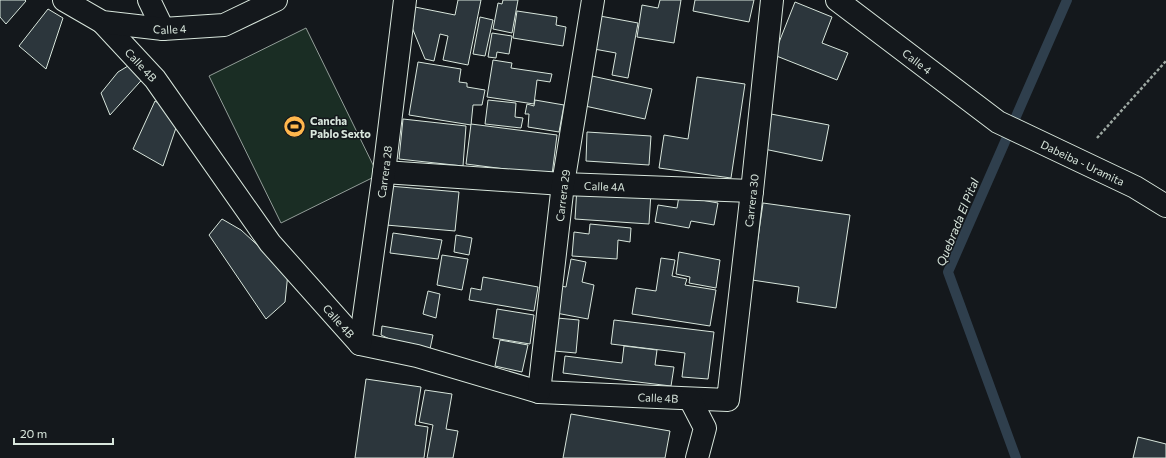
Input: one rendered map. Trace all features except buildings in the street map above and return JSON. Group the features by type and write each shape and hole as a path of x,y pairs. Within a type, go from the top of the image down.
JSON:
{"street":[{"name":"Calle 4","path":"64,0 102,22 163,29 224,25 276,0"},
{"path":"149,0 163,29"},
{"name":"Carrera 28","path":"360,344 384,172 405,0"},
{"name":"Carrera 29","path":"539,392 563,184 593,0"},
{"name":"Carrera 30","path":"728,400 772,0"},
{"name":"Calle 4","path":"837,0 998,122"},
{"name":"Calle 4B","path":"102,22 155,80 270,243 360,344 417,356 539,392 728,400"},
{"name":"Dabeiba - Uramita","path":"998,122 1135,187 1166,206"},
{"name":"Calle 4A","path":"384,172 563,184 752,191"},
{"path":"690,399 704,428 696,458"}],"path":[{"path":"1078,160 1166,61"}],"green space":[{"name":"Cancha Pablo Sexto","path":"306,28 378,175 281,223 209,76"}],"waterway":[{"name":"Quebrada El Pital","path":"1016,458 948,272 1067,0"}],"place":[{"name":"Cancha Pablo Sexto","path":"294,126"}]}
